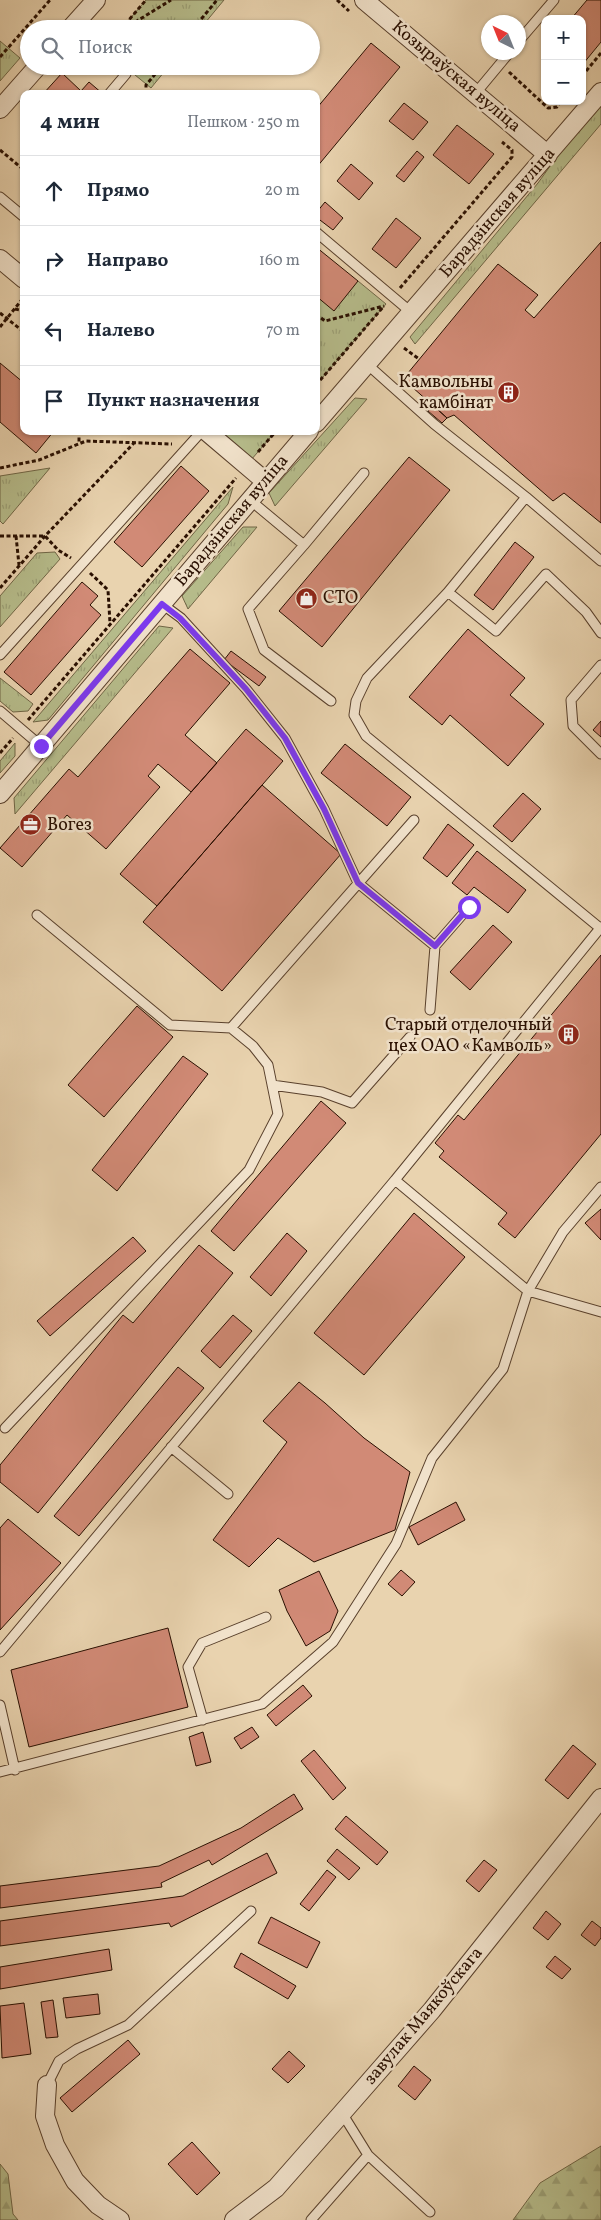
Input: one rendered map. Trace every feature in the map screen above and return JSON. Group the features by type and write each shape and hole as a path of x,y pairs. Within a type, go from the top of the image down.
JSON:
{"street":[{"path":"79,20 96,0"},
{"name":"Козыраўская вуліца","path":"365,0 548,154"},
{"path":"0,109 30,75"},
{"name":"Барадзінская вуліца","path":"320,419 601,92"},
{"path":"0,259 20,276"},
{"path":"209,435 265,481"},
{"name":"Барадзінская вуліца","path":"0,794 305,435"},
{"name":"завулак Маякоўскага","path":"234,2220 276,2188 432,2010 601,1798"},
{"path":"47,2085 45,2116 55,2145 75,2180 98,2205 120,2220"}],"lane":[{"path":"526,33 554,0"},
{"path":"475,94 503,60"},
{"path":"112,90 125,75"},
{"path":"0,197 20,214"},
{"path":"320,235 412,313"},
{"path":"368,365 434,424 526,497 601,561"},
{"path":"0,655 200,435"},
{"path":"331,701 264,650 248,609 364,473"},
{"path":"0,1652 395,1180 601,928 366,736 354,715 356,701 367,678 448,592 526,497"},
{"path":"250,500 304,545"},
{"path":"448,592 496,631 546,574 586,612 601,633"},
{"path":"162,604 187,625 246,689 285,738 324,809 358,883 435,946"},
{"path":"601,665 571,700 573,726 601,754"},
{"path":"0,711 41,746"},
{"path":"231,1028 414,820"},
{"path":"430,1010 435,946 469,907"},
{"path":"5,1428 249,1170 278,1114 268,1065 253,1046 231,1028 170,1025 37,915"},
{"path":"272,1085 322,1092 352,1103 410,1037"},
{"path":"395,1180 528,1291 601,1312"},
{"path":"0,1772 15,1770 262,1704 333,1642 396,1544 432,1458 502,1369 528,1291 563,1232 601,1187"},
{"path":"171,1447 228,1494"},
{"path":"203,1720 188,1667 202,1643 266,1617"},
{"path":"0,1705 15,1770"},
{"path":"47,2085 59,2061 77,2049 128,2025 252,1911"},
{"path":"342,2113 368,2154 430,2212"},
{"path":"311,2220 368,2154"}],"path":[{"path":"46,0 46,5"},
{"path":"33,20 50,0"},
{"path":"129,20 146,0"},
{"path":"137,20 171,0"},
{"path":"200,20 217,0"},
{"path":"0,57 20,34"},
{"path":"586,71 601,53"},
{"path":"500,64 541,102"},
{"path":"147,90 146,85 154,75"},
{"path":"545,105 548,108 557,107 558,105"},
{"path":"0,150 20,167"},
{"path":"320,380 512,157 512,150"},
{"path":"0,326 20,302"},
{"path":"320,317 325,321 384,306"},
{"path":"14,309 20,310"},
{"path":"0,313 20,329"},
{"path":"408,352 418,359"},
{"path":"79,435 79,444"},
{"path":"258,453 273,435"},
{"path":"0,468 38,460 86,441 177,444"},
{"path":"0,588 134,442"},
{"path":"0,753 237,478"},
{"path":"16,536 19,566"}],"green space":[{"path":"146,0 224,0 207,20 129,20"},
{"path":"0,41 20,58 0,81"},
{"path":"135,75 162,75 151,88"},
{"path":"601,95 601,124 415,344 410,337 538,183"},
{"path":"358,281 386,304 320,380 320,295"},
{"path":"355,398 367,399 275,506 269,493"},
{"path":"222,435 273,435 251,460"},
{"path":"50,468 3,524 0,521 0,476"},
{"path":"233,487 228,504 48,720 33,722"},
{"path":"243,527 257,527 188,609 182,596"},
{"path":"55,552 60,559 0,627 0,596 37,553"},
{"path":"159,626 173,628 15,814 14,798"},
{"path":"0,678 33,704 28,711 13,712 0,701"},
{"path":"15,743 15,756 0,773 0,761"},
{"path":"601,2146 601,2220 513,2220 540,2183"},
{"path":"0,2164 8,2174 13,2214 18,2220 0,2220"}],"building":[{"path":"587,0 601,0 601,42 586,60 586,15 574,15"},
{"path":"371,43 400,67 320,163 320,104"},
{"path":"60,75 64,75 80,90 47,90"},
{"path":"89,82 98,90 82,90"},
{"path":"404,103 428,122 413,140 389,121"},
{"path":"457,125 494,154 469,184 433,155"},
{"path":"417,151 424,157 404,182 396,176"},
{"path":"351,164 373,183 359,200 337,181"},
{"path":"325,202 343,218 333,230 320,220 320,208"},
{"path":"396,218 421,238 396,268 372,249"},
{"name":"Камвольны камбінат","path":"601,242 601,523 564,493 553,501 454,415 447,418 403,379 498,264 538,295 525,310 534,318"},
{"path":"320,250 358,281 334,311 320,299"},
{"path":"0,363 20,380 20,435 51,435 36,453 0,422"},
{"path":"433,405 447,418 442,423 428,411"},
{"path":"409,457 450,490 322,647 279,611"},
{"path":"181,466 209,491 142,567 114,542"},
{"path":"515,542 534,557 493,610 474,595"},
{"path":"82,582 98,596 90,605 101,615 31,695 4,672"},
{"path":"468,629 525,678 510,695 544,724 508,766 450,715 442,725 409,697"},
{"path":"190,649 230,683 185,735 217,763 191,792 158,764 148,776 160,787 106,849 67,815 22,867 0,848 69,769 78,777"},
{"path":"231,651 266,677 259,686 224,660"},
{"path":"601,721 601,737 593,730"},
{"path":"246,729 283,761 157,906 120,874"},
{"path":"345,744 411,797 387,826 321,773"},
{"path":"262,785 341,854 222,991 143,922"},
{"path":"523,793 541,809 512,842 493,826"},
{"path":"448,824 474,845 447,877 423,858"},
{"path":"477,851 526,890 508,913 474,887 467,895 452,883"},
{"path":"493,925 512,942 470,990 450,972"},
{"name":"Старый отделочный цех ОАО «Камволь»","path":"601,955 601,1134 515,1238 498,1224 507,1213 439,1157 444,1151 435,1143 458,1115 464,1120"},
{"path":"137,1006 173,1037 104,1117 68,1085"},
{"path":"183,1056 208,1074 117,1191 92,1170"},
{"path":"321,1101 346,1123 234,1251 211,1231"},
{"path":"601,1209 601,1240 585,1223"},
{"path":"414,1213 465,1257 364,1375 314,1333"},
{"path":"287,1233 307,1251 271,1296 250,1277"},
{"path":"133,1237 146,1251 50,1336 37,1321"},
{"path":"199,1245 233,1273 38,1513 0,1482 0,1465 123,1315 133,1323"},
{"path":"233,1315 252,1331 220,1368 201,1351"},
{"path":"178,1367 204,1388 79,1536 54,1516"},
{"path":"299,1382 364,1438 410,1472 395,1530 314,1562 278,1538 249,1567 213,1540 287,1442 263,1421"},
{"path":"456,1502 465,1520 418,1545 409,1527"},
{"path":"8,1519 61,1563 0,1630 0,1528"},
{"path":"401,1570 415,1582 402,1596 388,1584"},
{"path":"319,1571 338,1611 330,1631 306,1646 287,1611 279,1590"},
{"path":"168,1628 188,1707 29,1747 11,1670"},
{"path":"303,1685 312,1696 276,1726 267,1715"},
{"path":"252,1727 259,1737 241,1749 234,1738"},
{"path":"203,1732 211,1762 196,1766 189,1737"},
{"path":"573,1745 596,1764 568,1799 545,1780"},
{"path":"314,1750 346,1788 333,1800 301,1761"},
{"path":"294,1794 303,1809 212,1865 209,1860 161,1883 162,1887 0,1908 0,1886 159,1866 241,1828"},
{"path":"346,1816 388,1852 377,1865 335,1829"},
{"path":"337,1849 360,1868 349,1880 327,1861"},
{"path":"267,1853 277,1873 171,1927 169,1923 0,1946 0,1921 183,1896"},
{"path":"484,1860 497,1870 479,1892 466,1881"},
{"path":"327,1870 336,1877 309,1911 300,1904"},
{"path":"546,1911 561,1924 548,1940 533,1928"},
{"path":"271,1917 320,1942 307,1968 258,1943"},
{"path":"592,1921 601,1928 601,1938 595,1946 581,1935"},
{"path":"109,1949 112,1970 0,1989 0,1967"},
{"path":"241,1953 296,1986 288,1999 234,1967"},
{"path":"555,1956 571,1969 562,1979 546,1967"},
{"path":"98,1994 100,2014 66,2018 63,1998"},
{"path":"53,2000 58,2037 46,2038 41,2002"},
{"path":"24,2003 31,2054 2,2058 0,2006"},
{"path":"128,2040 140,2054 72,2112 60,2098"},
{"path":"289,2051 305,2066 288,2083 272,2069"},
{"path":"414,2066 431,2080 415,2100 398,2086"},
{"path":"192,2142 220,2173 197,2195 168,2164"}],"place":[{"name":"Камвольны камбінат","path":"509,392"},
{"name":"СТО","path":"307,598"},
{"name":"Вогез","path":"31,825"},
{"name":"Старый отделочный цех ОАО «Камволь»","path":"568,1035"}],"route":[{"path":"41,746 162,604 180,618 246,689 285,738 324,809 358,883 435,946 469,907"}]}
